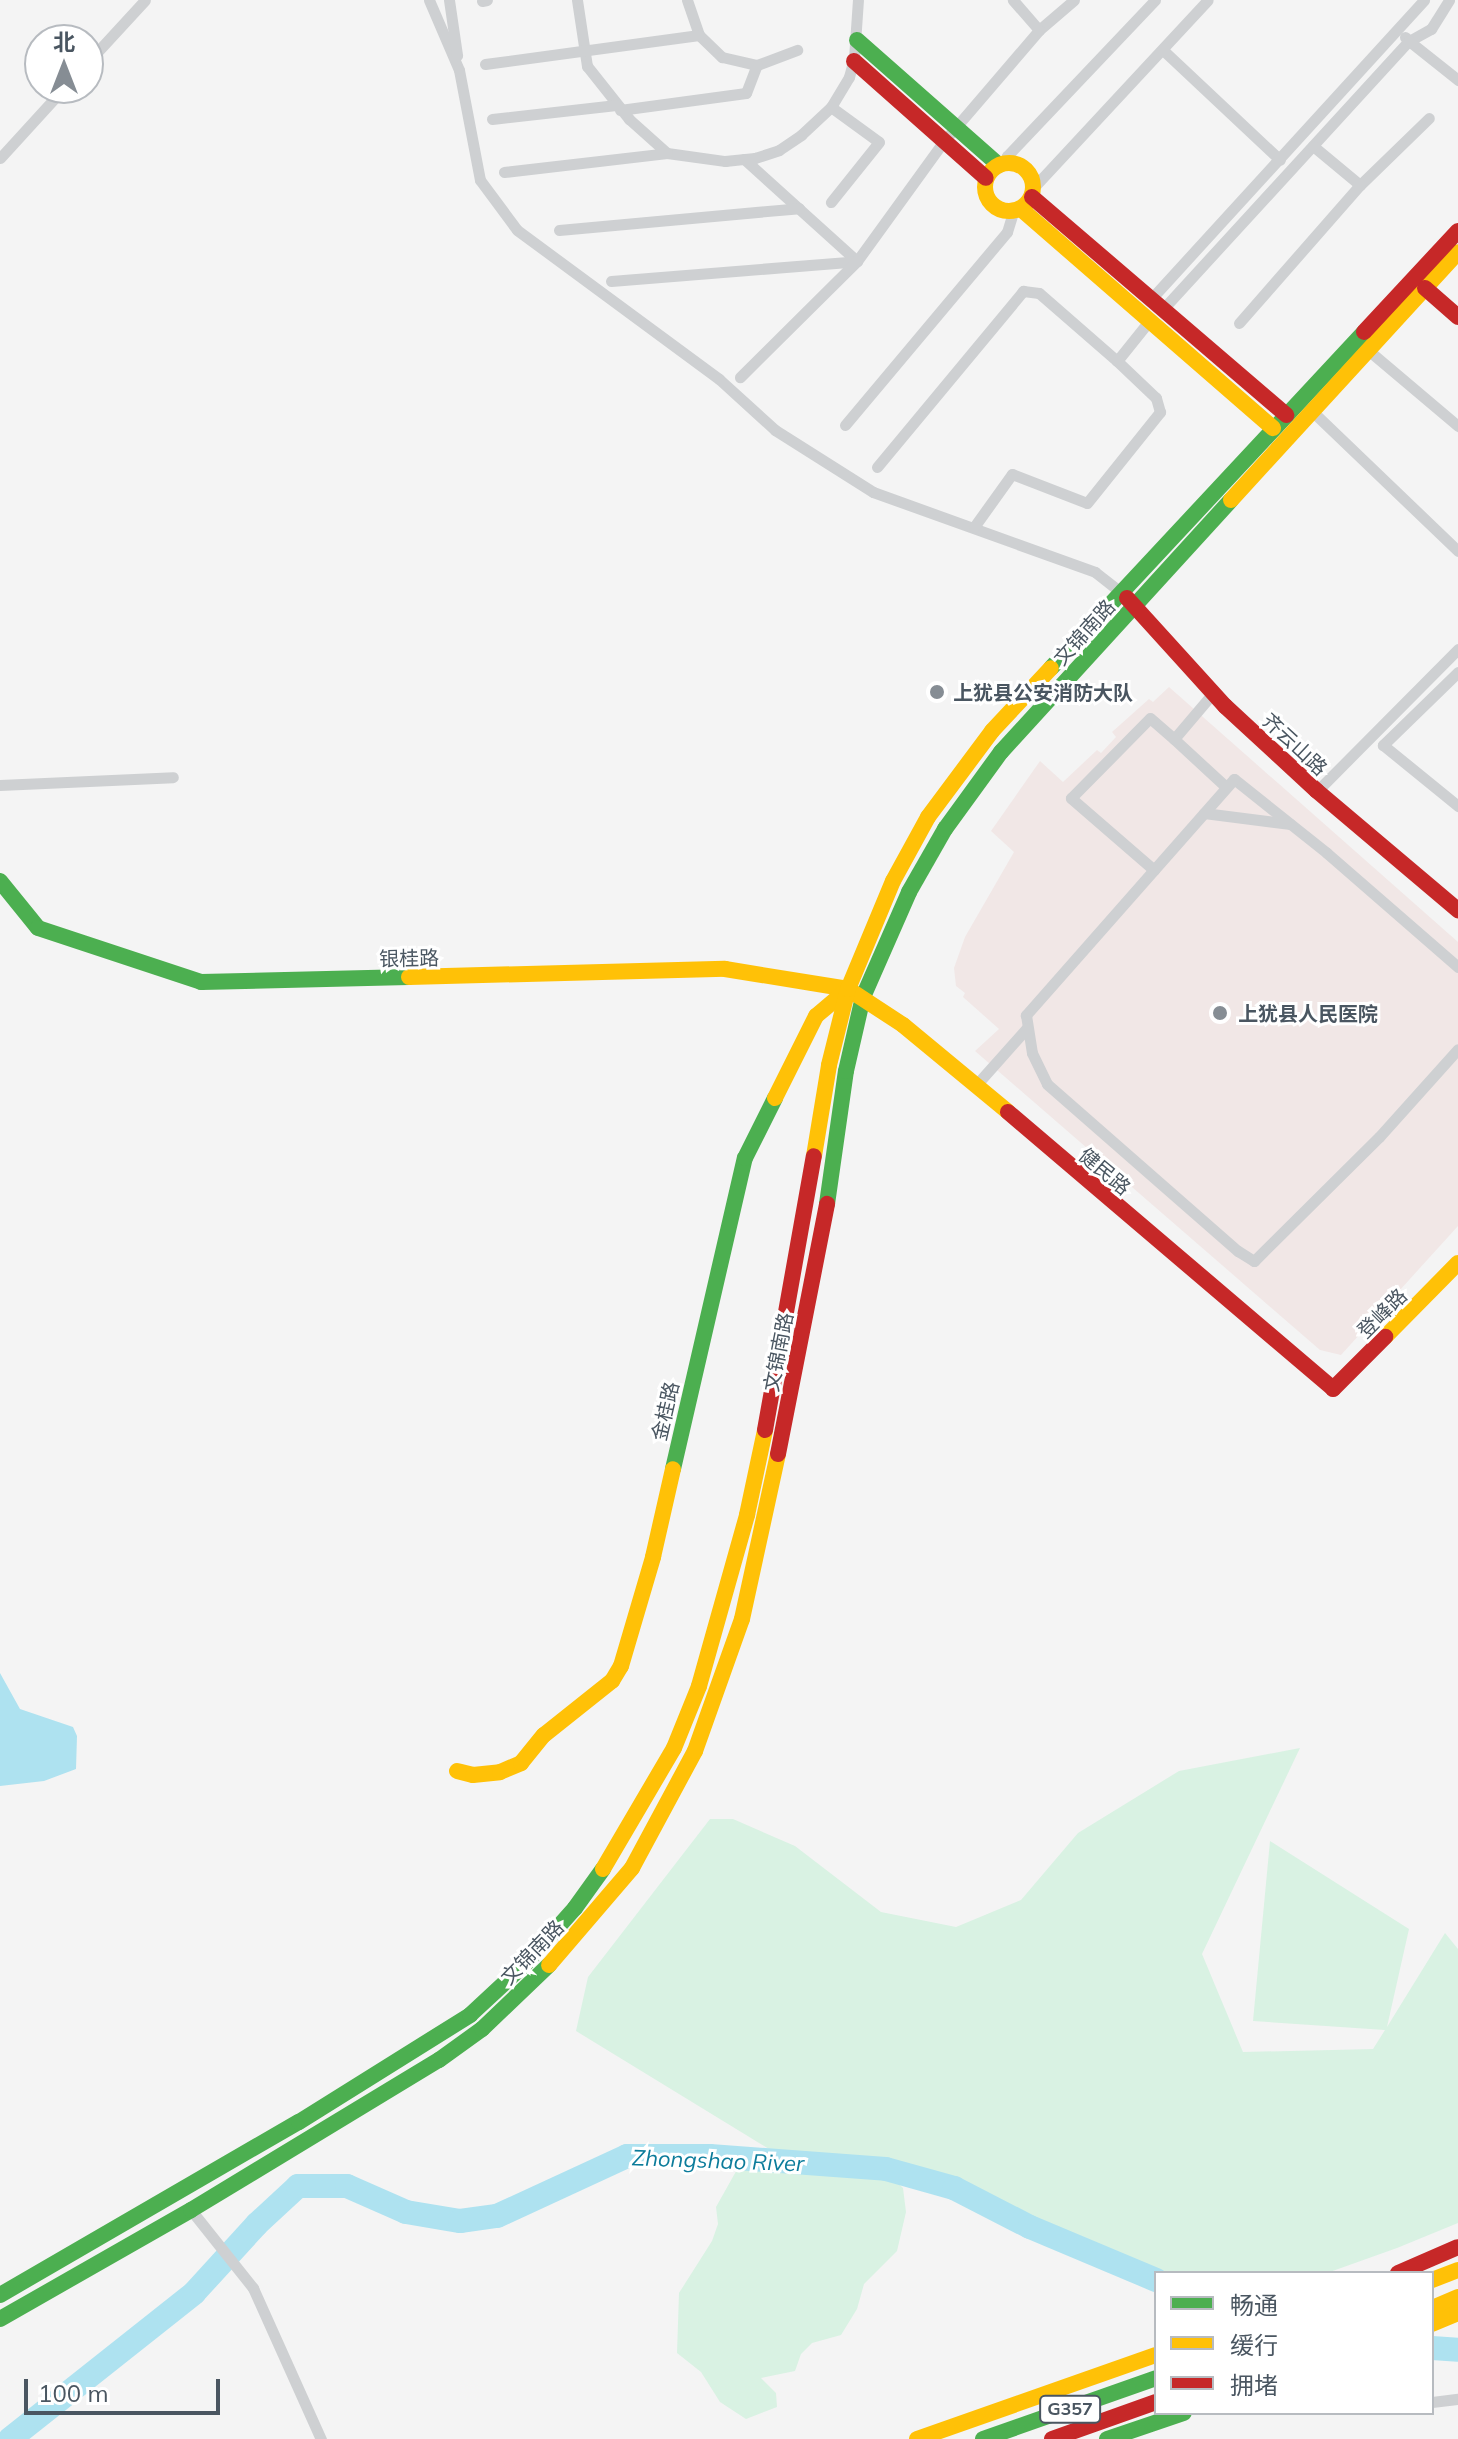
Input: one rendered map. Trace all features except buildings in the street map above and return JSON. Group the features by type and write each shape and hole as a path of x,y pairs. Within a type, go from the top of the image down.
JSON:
{"main road":[{"path":"857,40 1003,164 1023,167 1025,201 1153,310 1286,415"},
{"path":"854,61 986,178"},
{"path":"1003,164 986,178 984,191 991,205 1025,201"},
{"name":"文锦南路","path":"0,2295 299,2122 470,2015 536,1952 575,1908 614,1853 674,1748 699,1686 720,1614 747,1515 780,1357 829,1065 856,993 887,894 928,817 992,731 1458,231"},
{"name":"文锦南路","path":"0,2319 191,2210 439,2060 482,2029 537,1978 632,1868 695,1751 742,1619 798,1360 828,1198 856,993 945,829 1001,752 1458,252"},
{"path":"1425,288 1458,317"},
{"path":"1153,310 1273,428"},
{"name":"齐云山路","path":"1121,592 1213,693 1317,791 1458,910"},
{"name":"银桂路","path":"0,881 38,928 201,982 725,969 856,993"},
{"name":"健民路","path":"856,993 977,1084 1333,1389"},
{"name":"金桂路","path":"457,1771 473,1775 500,1772 521,1763 544,1735 612,1681 621,1666 653,1557 745,1158 816,1016 856,993"},
{"name":"登峰路","path":"1333,1389 1458,1263"},
{"path":"1403,2271 1458,2247"},
{"path":"1434,2279 1458,2270"},
{"path":"1434,2307 1458,2297"},
{"path":"1434,2323 1458,2313"},
{"path":"917,2439 1154,2356"},
{"name":"G357","path":"983,2439 1154,2379"},
{"name":"G357","path":"1052,2439 1154,2403"},
{"path":"1107,2439 1178,2415"}],"street":[{"path":"104,45 145,0"},
{"path":"429,0 459,70"},
{"path":"449,0 480,180 517,230 719,379 775,430 873,492 1095,572 1121,592"},
{"path":"577,0 587,66 618,107 667,153"},
{"path":"687,0 699,35 722,57 757,65 797,50"},
{"path":"504,172 667,153 698,160 744,159 779,150 801,135 831,107 849,77 857,40 858,0"},
{"path":"1013,0 1039,30"},
{"path":"740,377 857,261 944,141 1039,30 1074,0"},
{"path":"1003,164 1007,156 1155,0"},
{"path":"845,425 1007,232 1025,201 1208,0"},
{"path":"1117,361 1153,310 1280,160 1399,32 1424,0"},
{"path":"1153,310 1313,146 1409,41 1431,29 1449,0"},
{"path":"1399,32 1456,74"},
{"path":"485,64 699,35"},
{"path":"1164,51 1280,160"},
{"path":"492,119 746,93 757,65"},
{"path":"0,158 49,104"},
{"path":"831,107 879,142 831,202"},
{"path":"1239,323 1360,185 1429,118"},
{"path":"1313,146 1360,185"},
{"path":"744,159 857,261"},
{"path":"559,230 799,208"},
{"path":"611,281 857,261"},
{"path":"877,467 1023,291 1030,289 1039,293 1156,398 1160,412 1087,503 1012,474 974,527"},
{"path":"1368,350 1458,426"},
{"path":"1313,412 1458,551"},
{"path":"1317,791 1458,649"},
{"path":"1458,672 1383,745 1458,806"},
{"path":"1174,739 1213,693"},
{"path":"1154,870 1071,798 1150,718 1226,787"},
{"path":"0,785 173,777"},
{"path":"1458,967 1234,779 1026,1015 1026,1029 1036,1066 1047,1084 1238,1251 1254,1261 1379,1137 1458,1049"},
{"path":"1204,813 1291,824"},
{"path":"977,1084 1026,1029"},
{"path":"191,2210 253,2288 321,2439"},
{"path":"1434,2402 1458,2399"}],"shaded area":[{"name":"上犹县人民医院","path":"1169,687 1458,942 1458,1226 1341,1355 1320,1350 975,1051 999,1029 963,997 965,993 956,986 954,968 965,937 1014,852 991,831 1040,761 1063,782 1097,750 1101,753 1116,737 1112,732 1149,699 1153,702"}],"green space":[{"path":"1300,1748 1202,1954 1243,2052 1373,2049 1385,2030 1253,2021 1270,1841 1409,1929 1387,2027 1445,1933 1458,1949 1458,2223 1333,2271 1154,2271 1154,2278 1136,2273 954,2188 886,2169 795,2165 576,2031 588,1977 710,1819 733,1819 795,1846 881,1912 956,1927 1021,1900 1078,1833 1179,1771"},
{"path":"739,2166 889,2174 903,2188 906,2212 897,2251 864,2284 857,2309 841,2335 812,2343 801,2354 795,2371 761,2378 776,2393 777,2407 746,2419 720,2402 701,2372 677,2353 679,2293 712,2241 718,2224 716,2207"}],"water":[{"path":"0,1673 20,1709 73,1727 77,1736 76,1769 44,1781 0,1786"}],"waterway":[{"name":"Zhongshao River","path":"10,2439 194,2293 257,2224 298,2186 347,2186 406,2212 460,2221 497,2216 627,2156 710,2156 886,2169 954,2188 1030,2227 1154,2279"},
{"path":"1434,2348 1458,2350"}],"traffic: fast":[{"path":"857,40 999,165"},
{"path":"1051,668 1364,332"},
{"path":"827,1204 846,1071 863,997 909,892 945,829 1001,752 1231,500"},
{"path":"0,881 38,928 201,982 409,977"},
{"path":"673,1469 745,1158 775,1098"},
{"path":"0,2295 299,2122 470,2015 526,1963 575,1908 603,1869"},
{"path":"0,2319 191,2210 439,2060 482,2029 549,1965"},
{"path":"983,2439 1154,2379"},
{"path":"1107,2439 1178,2415"}],"traffic: slow":[{"path":"1009,163 1018,164 1026,170 1032,178 1033,187 1032,196 1026,204 1018,210 1009,211 1000,210 992,204 986,196 985,187 986,178 992,170 1000,164 1009,163"},
{"path":"1021,209 1273,428"},
{"path":"1231,500 1458,252"},
{"path":"814,1156 829,1065 848,989 893,881 928,817 992,731 1051,668"},
{"path":"409,977 725,969 848,989 903,1025 1008,1112"},
{"path":"775,1098 816,1016 848,989"},
{"path":"1385,1337 1458,1263"},
{"path":"603,1869 674,1748 699,1686 747,1515 765,1430"},
{"path":"549,1965 632,1868 695,1751 742,1619 778,1454"},
{"path":"457,1771 473,1775 500,1772 521,1763 544,1735 612,1681 621,1666 653,1557 673,1469"},
{"path":"1434,2279 1458,2270"},
{"path":"1434,2307 1458,2297"},
{"path":"1434,2323 1458,2313"},
{"path":"917,2439 1154,2356"}],"traffic: jam":[{"path":"854,61 986,178"},
{"path":"1032,197 1286,415"},
{"path":"1364,332 1458,231"},
{"path":"1425,288 1458,317"},
{"path":"1127,598 1225,706 1317,791 1458,910"},
{"path":"1008,1112 1333,1389 1385,1337"},
{"path":"765,1430 814,1156"},
{"path":"778,1454 827,1204"},
{"path":"1403,2271 1458,2247"},
{"path":"1052,2439 1154,2403"}],"place":[{"name":"上犹县公安消防大队","path":"937,692"},
{"name":"上犹县人民医院","path":"1220,1013"}]}
